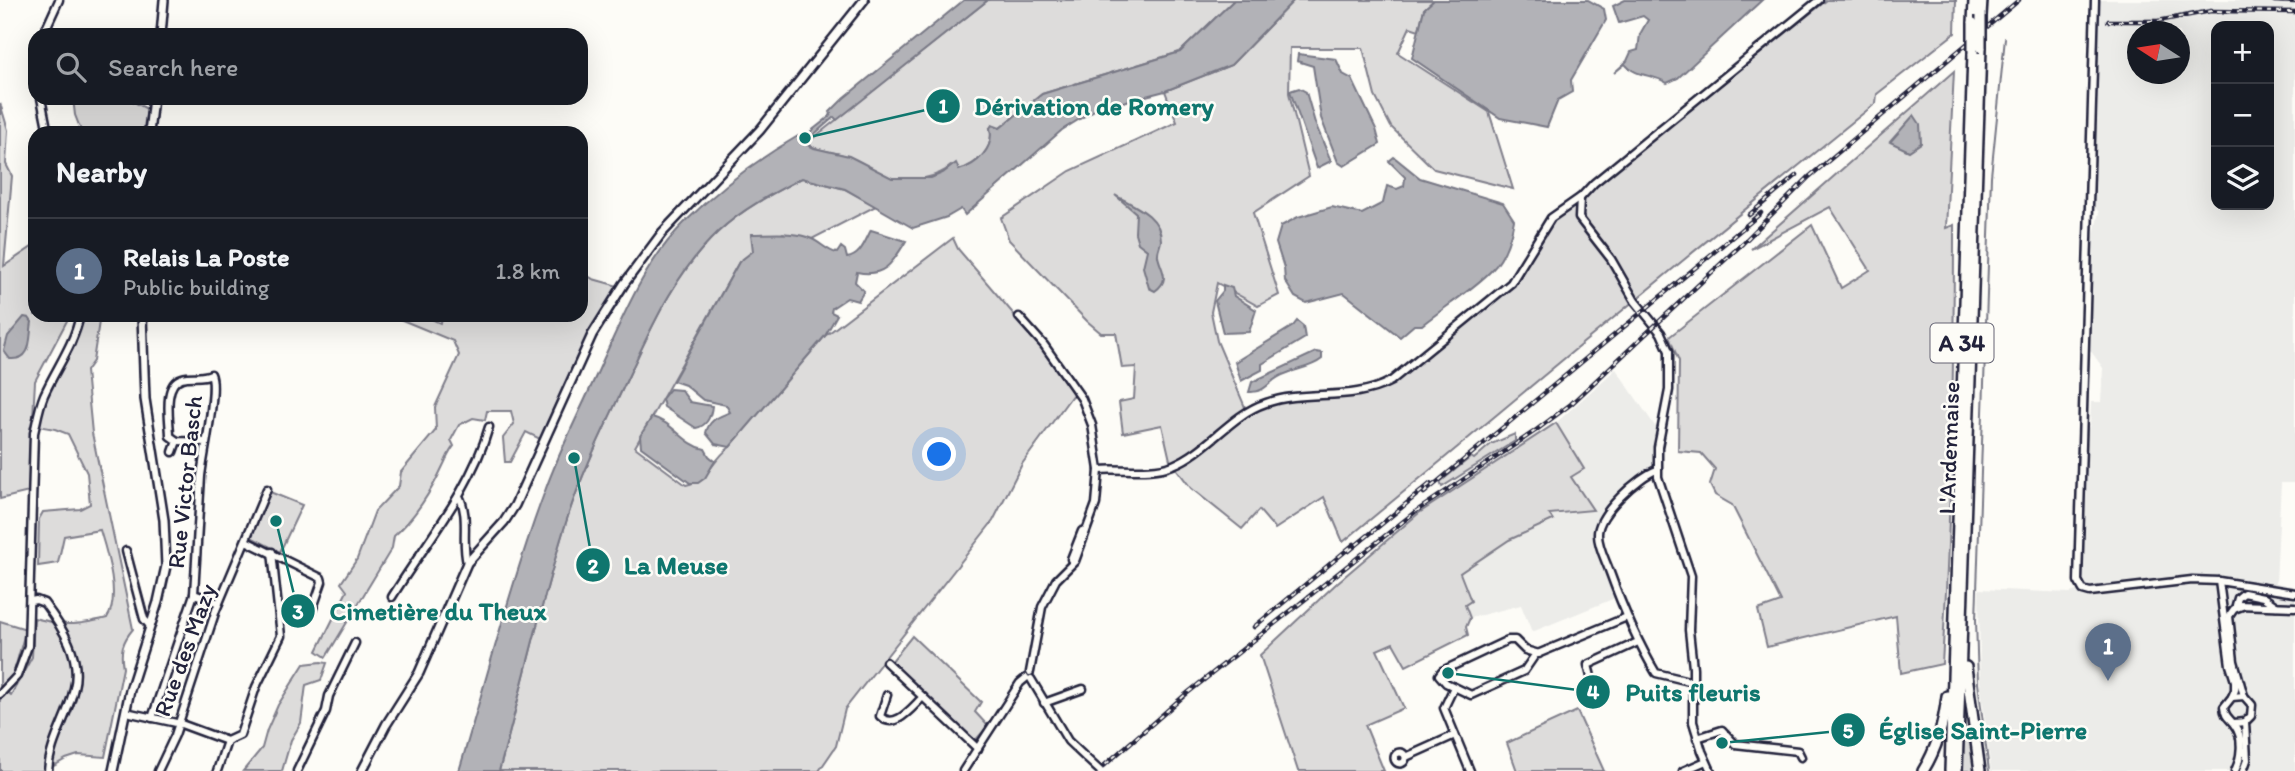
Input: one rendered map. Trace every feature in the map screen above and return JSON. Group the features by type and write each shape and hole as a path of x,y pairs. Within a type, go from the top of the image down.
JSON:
{"highway":[{"name":"L'Ardennaise","path":"1957,771 1977,50 1974,0"},
{"name":"L'Ardennaise","path":"1977,20 1982,0"},
{"name":"L'Ardennaise","path":"1950,771 1977,50"},
{"path":"1963,623 1967,678 1980,771"},
{"path":"1923,771 1940,738 1945,719 1954,632"}],"main road":[{"path":"162,28 164,0"},
{"path":"362,771 419,673 467,563 504,522 515,505 592,335 624,284 662,233 767,122 864,0"},
{"path":"150,126 152,105"},
{"path":"113,771 130,690 164,579 166,551 164,520 145,399 142,322"}],"street":[{"path":"46,28 59,0"},
{"path":"1099,470 1146,470 1175,464 1254,407 1287,398 1364,391 1391,381 1511,283 1551,218 1581,197 1594,183 1819,0"},
{"path":"2095,0 2078,581 2083,590 2100,593 2192,580 2219,580 2295,593"},
{"path":"42,105 47,126"},
{"path":"1579,218 1578,204 1581,197"},
{"path":"1564,208 1579,218 1611,258 1637,304 1661,333 1667,346 1670,382 1658,447 1657,470 1691,576 1689,630 1693,722 1711,771"},
{"path":"1018,317 1044,345 1082,399 1092,425 1099,470 1096,505 1079,537 1066,571 1056,580 1042,607 1029,676 1068,741 1100,771"},
{"path":"0,694 17,676 28,646 34,433 43,397 73,341 78,322"},
{"name":"Rue Victor Basch","path":"152,718 194,594 201,477 214,386 211,374 185,377 172,385 170,436 177,442"},
{"path":"392,597 459,496 482,453 489,427"},
{"path":"173,452 177,442 206,442"},
{"path":"1657,470 1646,474 1615,503 1601,521 1598,530 1599,542 1627,617 1656,673 1693,682"},
{"name":"Rue des Mazy","path":"159,771 179,724 219,603 267,489"},
{"path":"459,496 466,520 467,563"},
{"path":"246,541 321,578 311,613 307,618 301,618"},
{"path":"126,551 144,619 150,626"},
{"path":"126,712 179,724 227,741 240,735 256,687 281,636 272,552"},
{"path":"2219,580 2235,686 2232,696 2225,703 2224,712 2227,719 2234,723 2245,722 2251,716 2253,708 2244,696 2234,661 2229,616 2239,606"},
{"path":"2239,606 2238,597 2244,593 2263,597 2276,607"},
{"name":"Rue Victor Basch","path":"194,594 219,603"},
{"path":"2262,606 2263,597"},
{"path":"31,601 44,603 69,644 76,662 75,687 53,744 48,771"},
{"path":"2224,616 2232,605 2295,607"},
{"path":"1539,653 1525,650 1515,640 1508,640 1442,671 1440,678 1471,695 1524,671 1539,653 1627,617"},
{"path":"1600,688 1593,684 1588,666 1638,642"},
{"path":"297,771 355,643"},
{"path":"1525,650 1529,664"},
{"path":"886,662 978,749"},
{"path":"963,771 1020,683 1029,676"},
{"path":"1454,687 1444,708 1470,771"},
{"path":"1044,703 1083,689"},
{"path":"887,695 880,716 885,721 893,722 923,697"},
{"path":"2232,696 2244,696"},
{"path":"2244,771 2247,748 2245,722"},
{"path":"2234,723 2241,751 2235,771"},
{"path":"1697,738 1721,730 1735,744 1798,751 1801,757"},
{"path":"1402,767 1405,757 1455,735"},
{"path":"217,771 227,741"},
{"path":"1683,771 1706,761"}],"shaded area":[{"path":"964,0 988,0 837,120 834,117 804,143 849,156 892,178 931,178 956,163 959,170 983,155 990,142 992,125 1000,128 1042,94 1180,52 1234,0 1294,0 1231,65 1165,91 1096,109 1062,130 965,215 961,209 947,217 913,228 845,189 802,178 747,209 718,232 690,264 667,299 581,480 549,579 499,771 459,771 510,595 551,474 647,270 684,223 724,187 783,145 798,136 801,139 829,117 830,112 844,98"},
{"path":"988,0 1234,0 1180,52 1042,94 1000,128 990,128 987,149 978,160 965,168 958,170 952,165 932,176 915,180 899,179 885,176 853,158 821,150 807,143"},
{"path":"1294,0 1434,0 1424,9 1419,30 1410,27 1398,53 1489,112 1513,189 1434,169 1391,127 1375,96 1363,48 1290,48 1289,93 1309,176 1253,213 1279,295 1258,306 1217,283 1211,312 1217,341 1247,412 1270,402 1375,392 1399,378 1517,282 1553,220 1827,0 1956,0 1955,33 1877,94 1876,103 1343,542 1324,497 1275,529 1259,510 1242,529 1191,488 1170,460 1162,425 1123,433 1119,402 1134,399 1136,367 1122,368 1116,333 1101,333 1087,321 1009,240 1001,218 1070,171 1177,122 1165,91 1231,65"},
{"path":"1434,0 1588,0 1604,9 1606,20 1571,80 1572,92 1558,100 1547,127 1500,118 1412,58 1424,9"},
{"path":"1625,0 1762,0 1678,78 1667,83 1634,71 1625,64 1614,73 1627,61 1631,52 1638,50 1640,34 1648,20 1643,16 1619,23 1613,6"},
{"path":"2099,0 2295,0 2295,483 2281,483 2276,583 2295,587 2295,771 1991,771 1980,681 1979,589 2070,593 2088,587 2081,573 2086,433 2090,424 2091,402 2101,402 2103,368 2088,347 2092,243 2099,212 2095,208"},
{"path":"1298,54 1336,59 1343,74 1352,79 1376,129 1380,144 1344,166 1338,162 1321,118 1313,66 1297,61"},
{"path":"1954,71 1946,228 1954,225 1953,390 1942,664 1901,673 1896,616 1767,647 1758,610 1781,602 1732,505 1715,495 1710,485 1715,469 1701,453 1678,451 1679,361 1669,337 1812,225 1841,288 1870,270 1830,207 1751,249"},
{"path":"1299,88 1306,92 1331,161 1317,168 1290,91"},
{"path":"0,103 8,130 6,164 12,176 4,266 28,250 28,322 66,322 35,381 29,492 0,499"},
{"path":"74,105 140,105 147,109 144,126 79,126"},
{"path":"1914,115 1920,124 1921,143 1909,151 1890,142"},
{"path":"1394,157 1420,178 1503,203 1514,220 1506,247 1492,270 1422,325 1414,325 1400,337 1344,293 1306,303 1295,297 1285,281 1276,243 1281,226 1298,217 1332,207 1362,214 1383,203 1387,186 1397,189 1404,186 1405,177 1389,161"},
{"path":"802,178 845,189 876,206 812,239 783,233 739,262 635,447 686,485 694,483 730,447 825,336 953,238 958,249 1046,352 1073,394 1022,464 993,521 845,709 836,746 819,771 499,771 568,516 597,444 657,318 690,264 718,232 747,209"},
{"path":"1115,195 1151,217 1160,231 1158,256 1164,278 1155,291 1149,288 1143,267 1147,250 1138,243 1135,233 1136,213"},
{"path":"871,230 906,241 887,267 875,273 857,272 855,282 864,291 858,301 847,298 832,308 831,312 837,315 825,336 730,447 715,444 706,433 707,428 718,417 730,412 726,405 703,400 685,385 673,381 739,262 753,251 751,234 805,236 833,252 837,253 841,247 847,258 859,251"},
{"path":"588,276 618,286 576,361 540,439 526,432 510,462 505,462 503,438 514,424 511,411 487,411 485,420 473,418 459,425 451,440 454,446 434,485 415,513 394,536 392,548 326,657 317,651 347,591 341,583 357,559 375,511 399,486 401,472 436,430 435,407 459,355 453,341 407,322 588,322"},
{"path":"1223,285 1232,288 1234,296 1256,310 1249,332 1223,333 1215,301 1223,291"},
{"path":"24,317 28,318 28,322 32,322 28,347 23,356 10,359 4,351 8,336"},
{"path":"1297,321 1303,326 1305,338 1262,364 1262,370 1241,381 1235,362"},
{"path":"81,322 99,322 93,361 86,371 92,433 133,629 123,647 123,668 105,757 78,755 45,771 0,771 0,698 7,692 11,695 32,657 34,618 78,624 107,618 113,599 111,575 100,530 64,536 58,563 38,566 39,519 43,512 80,509 90,504 87,473 68,434 38,426 46,397 75,345"},
{"path":"1316,352 1322,353 1322,359 1317,363 1280,376 1260,390 1249,392 1252,382"},
{"path":"1616,369 1657,429 1661,464 1615,500 1601,515 1597,529 1615,598 1532,632 1521,605 1470,618 1465,605 1471,601 1459,573 1509,540 1553,520 1548,514 1592,510 1571,477 1583,469 1556,423"},
{"path":"670,389 681,390 690,402 712,406 706,423 696,428 664,407 662,399"},
{"path":"652,417 705,449 715,461 705,478 698,483 690,483 641,447 640,436"},
{"path":"1556,423 1584,469 1571,477 1593,510 1549,514 1553,520 1509,540 1460,573 1471,601 1465,605 1470,618 1466,627 1468,635 1406,666 1393,643 1377,650 1404,708 1365,725 1384,771 1298,771 1260,655 1338,582 1419,513"},
{"path":"1515,434 1515,441 1442,487 1440,482 1471,457 1474,459 1491,444"},
{"path":"270,492 302,505 280,552 251,537"},
{"path":"0,621 26,629 12,679 0,688"},
{"path":"912,636 981,702 975,712 988,726 974,742 891,662"},
{"path":"327,663 321,680 306,685 301,723 291,740 282,771 243,771 262,748 278,705 304,664"},
{"path":"1965,673 1978,771 1962,771"},
{"path":"1577,711 1604,771 1517,771 1507,743"}],"waterway":[{"path":"1989,771 1978,683 1976,620 1991,176 2005,38"},
{"path":"1969,729 1975,771"}],"railway":[{"path":"1098,771 1185,695 1415,512 1571,404 1743,243 1809,177 2019,0"},
{"path":"2274,1 2295,2"},
{"path":"2108,21 2158,21 2211,11 2295,12"},
{"path":"1749,215 1797,175"},
{"path":"1424,493 1761,213"},
{"path":"1349,551 1430,484"},
{"path":"1254,627 1354,544"}],"place":[{"name":"Dérivation de Romery","path":"805,138"},
{"name":"La Meuse","path":"574,458"},
{"name":"Cimetière du Theux","path":"276,521"},
{"name":"Puits fleuris","path":"1448,673"},
{"name":"Relais La Poste","path":"2108,681"},
{"name":"Église Saint-Pierre","path":"1722,743"}]}
